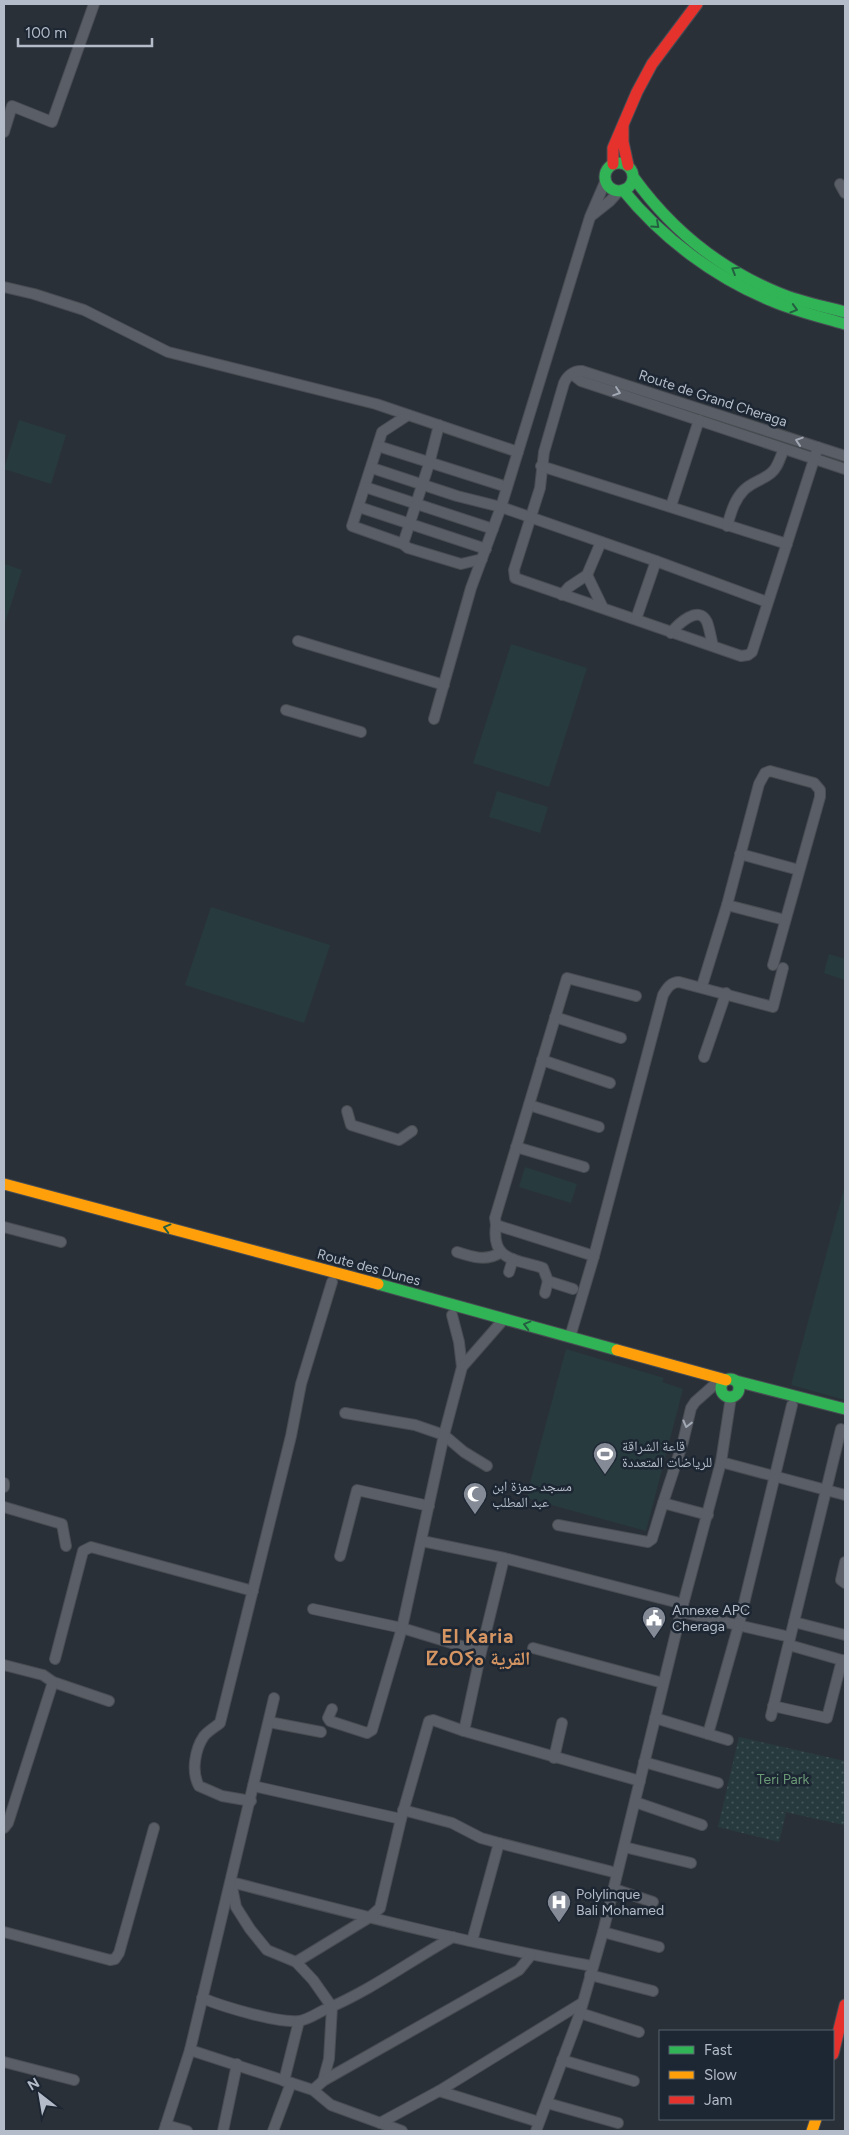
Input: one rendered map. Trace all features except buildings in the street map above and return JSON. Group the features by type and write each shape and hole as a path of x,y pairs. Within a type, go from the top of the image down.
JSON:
{"main road":[{"path":"613,164 612,151 636,92 652,64 697,4"},
{"path":"623,126 623,142 628,166 634,178 649,199 676,226 708,253 728,266 778,292 845,312"},
{"path":"628,166 619,163 613,164 607,170 606,180 610,188 621,191 641,212 688,253 722,277 773,302 845,324"},
{"path":"621,191 632,184 634,178"},
{"name":"Route des Dunes","path":"4,1184 792,1405 844,1424"},
{"name":"Route des Dunes","path":"4,1194 452,1315 570,1337 728,1387 845,1410"},
{"path":"834,2050 845,2005"}],"street":[{"path":"4,132 12,106 52,122 94,4"},
{"path":"434,719 471,588 501,507 590,217 606,180"},
{"path":"590,217 621,191"},
{"path":"4,287 34,294 84,310 168,352 376,404 518,452"},
{"name":"Route de Grand Cheraga","path":"572,374 582,370 845,456"},
{"path":"818,447 814,459 787,544 750,654 744,656 671,633 636,619 519,580 514,574 532,519 540,488 541,466 564,383 572,374 581,381 699,420 784,449 814,459 845,469"},
{"path":"408,415 384,430 372,461 372,468 365,481 365,487 352,526 403,544 408,548 461,564 482,559"},
{"path":"671,506 699,420"},
{"path":"403,544 430,464 439,425"},
{"path":"378,446 507,487"},
{"path":"727,526 735,502 748,486 770,474 784,449"},
{"path":"541,466 787,544"},
{"path":"372,468 501,507 767,602"},
{"path":"365,487 493,530"},
{"path":"359,507 486,549"},
{"path":"562,594 575,582 587,575 601,542"},
{"path":"636,619 656,561"},
{"path":"587,575 603,608"},
{"path":"671,633 686,618 698,615 707,622 713,646"},
{"path":"298,641 444,684"},
{"path":"286,710 362,732"},
{"path":"702,986 761,779 764,774 770,771 814,783 820,790 820,796 772,965"},
{"path":"740,854 799,870"},
{"path":"726,905 785,920"},
{"path":"570,1337 594,1256 664,995 668,987 674,982 702,986 773,1007 783,968"},
{"path":"545,1293 548,1281 543,1268 513,1259 500,1252 497,1249 494,1236 495,1218 555,1017 567,978 636,996"},
{"path":"704,1057 726,993"},
{"path":"555,1017 621,1038"},
{"path":"542,1060 610,1082"},
{"path":"529,1105 600,1127"},
{"path":"347,1111 351,1125 399,1140 412,1131"},
{"path":"516,1147 584,1167"},
{"path":"496,1225 594,1256"},
{"path":"4,1227 60,1242"},
{"path":"457,1252 484,1258 494,1257 500,1252"},
{"path":"509,1272 513,1259"},
{"path":"548,1281 573,1289"},
{"path":"251,1801 222,1796 199,1786 194,1773 197,1755 204,1736 220,1723 291,1436 301,1384 332,1282"},
{"path":"452,1315 462,1367"},
{"path":"332,1709 328,1718 330,1721 371,1732 402,1628 444,1435 462,1367 472,1353 501,1323"},
{"path":"439,2091 538,2127 581,2008 603,1932 682,1608 721,1462 728,1387 695,1402 691,1408 683,1442 652,1539 648,1542 558,1525"},
{"path":"708,1734 739,1624 792,1405"},
{"path":"345,1413 415,1425 444,1435 464,1452 487,1466"},
{"path":"422,1541 504,1558 739,1624 789,1641 844,1660 827,1718 772,1711 789,1641 794,1622 826,1490 844,1424"},
{"path":"721,1462 845,1495"},
{"path":"340,1556 357,1490 429,1506"},
{"path":"663,1503 708,1514"},
{"path":"4,1507 62,1524 66,1546"},
{"path":"55,1659 83,1551 86,1548 91,1547 253,1591"},
{"path":"464,1731 504,1558"},
{"path":"845,1562 841,1575 841,1580 845,1583"},
{"path":"313,1609 402,1628 481,1652"},
{"path":"794,1622 845,1634"},
{"path":"533,1648 664,1683"},
{"path":"4,1665 43,1675 53,1682 109,1701"},
{"path":"4,1828 8,1823 53,1682"},
{"path":"187,2131 165,2128 179,2091 190,2050 251,1801 274,1698"},
{"path":"655,1718 728,1740"},
{"path":"296,1962 370,1917 380,1908 402,1814 429,1721 433,1720 554,1758 640,1781"},
{"path":"269,1722 322,1732"},
{"path":"554,1758 562,1723"},
{"path":"644,1762 718,1783"},
{"path":"253,1786 452,1823 482,1838 617,1873"},
{"path":"635,1802 702,1825"},
{"path":"4,1932 110,1960 115,1959 119,1954 154,1828"},
{"path":"472,1941 499,1843"},
{"path":"624,1847 691,1863"},
{"path":"231,1882 591,1970 652,1991"},
{"path":"231,1882 236,1907 250,1929 267,1950 296,1962 314,1980 332,2007 330,2058 323,2081"},
{"path":"614,1889 653,1902"},
{"path":"603,1932 659,1947"},
{"path":"202,1998 224,2007 274,2018 299,2021 374,1986 410,1961 454,1937"},
{"path":"313,2090 323,2081 519,1970 531,1955"},
{"path":"581,2008 639,2032"},
{"path":"380,2123 439,2091 581,2008"},
{"path":"273,2131 288,2082 299,2021"},
{"path":"190,2050 313,2090 331,2105 402,2131"},
{"path":"562,2060 634,2080"},
{"path":"4,2062 74,2080"},
{"path":"222,2131 237,2064"},
{"path":"547,2103 618,2123"}],"green space":[{"path":"19,420 66,435 51,484 4,469"},
{"path":"4,564 22,570 5,623 4,623"},
{"path":"511,644 587,668 549,787 473,763"},
{"path":"497,791 548,807 540,833 489,817"},
{"path":"211,907 330,945 304,1023 185,985"},
{"path":"829,954 845,959 845,980 824,973"},
{"path":"525,1167 577,1184 571,1203 519,1187"},
{"path":"845,1185 845,1400 791,1385"},
{"path":"566,1349 664,1378 662,1382 683,1389 646,1531 526,1498"},
{"name":"Teri Park","path":"739,1737 845,1761 844,1825 776,1810 786,1813 779,1842 718,1827"}],"traffic: fast":[{"path":"619,163 629,167 633,177 629,187 619,191 609,187 605,177 609,167 619,163"},
{"path":"634,178 664,214 698,246 717,260 757,283 787,296 845,312"},
{"path":"623,190 638,208 672,240 710,268 781,305 845,324"},
{"path":"378,1284 617,1350"},
{"path":"730,1379 737,1381 739,1388 737,1395 730,1397 723,1395 721,1388 723,1381 730,1379"},
{"path":"736,1381 845,1409"}],"traffic: slow":[{"path":"4,1184 378,1284"},
{"path":"617,1350 726,1380"},
{"path":"812,2131 816,2120"}],"traffic: jam":[{"path":"613,164 613,148 637,92 652,64 697,4"},
{"path":"623,127 623,142 628,165"},
{"path":"834,2050 845,2005"}],"place":[{"name":"قاعة الشراقة للرياضات المتعددة","path":"605,1475"},
{"name":"مسجد حمزة ابن عبد المطلب","path":"475,1515"},
{"name":"Annexe APC Cheraga","path":"654,1639"},
{"name":"Polylinque Bali Mohamed","path":"559,1923"}],"district":[{"name":"El Karia ⵇⴰⵔⵢⴰ القرية","path":"478,1647"}]}
